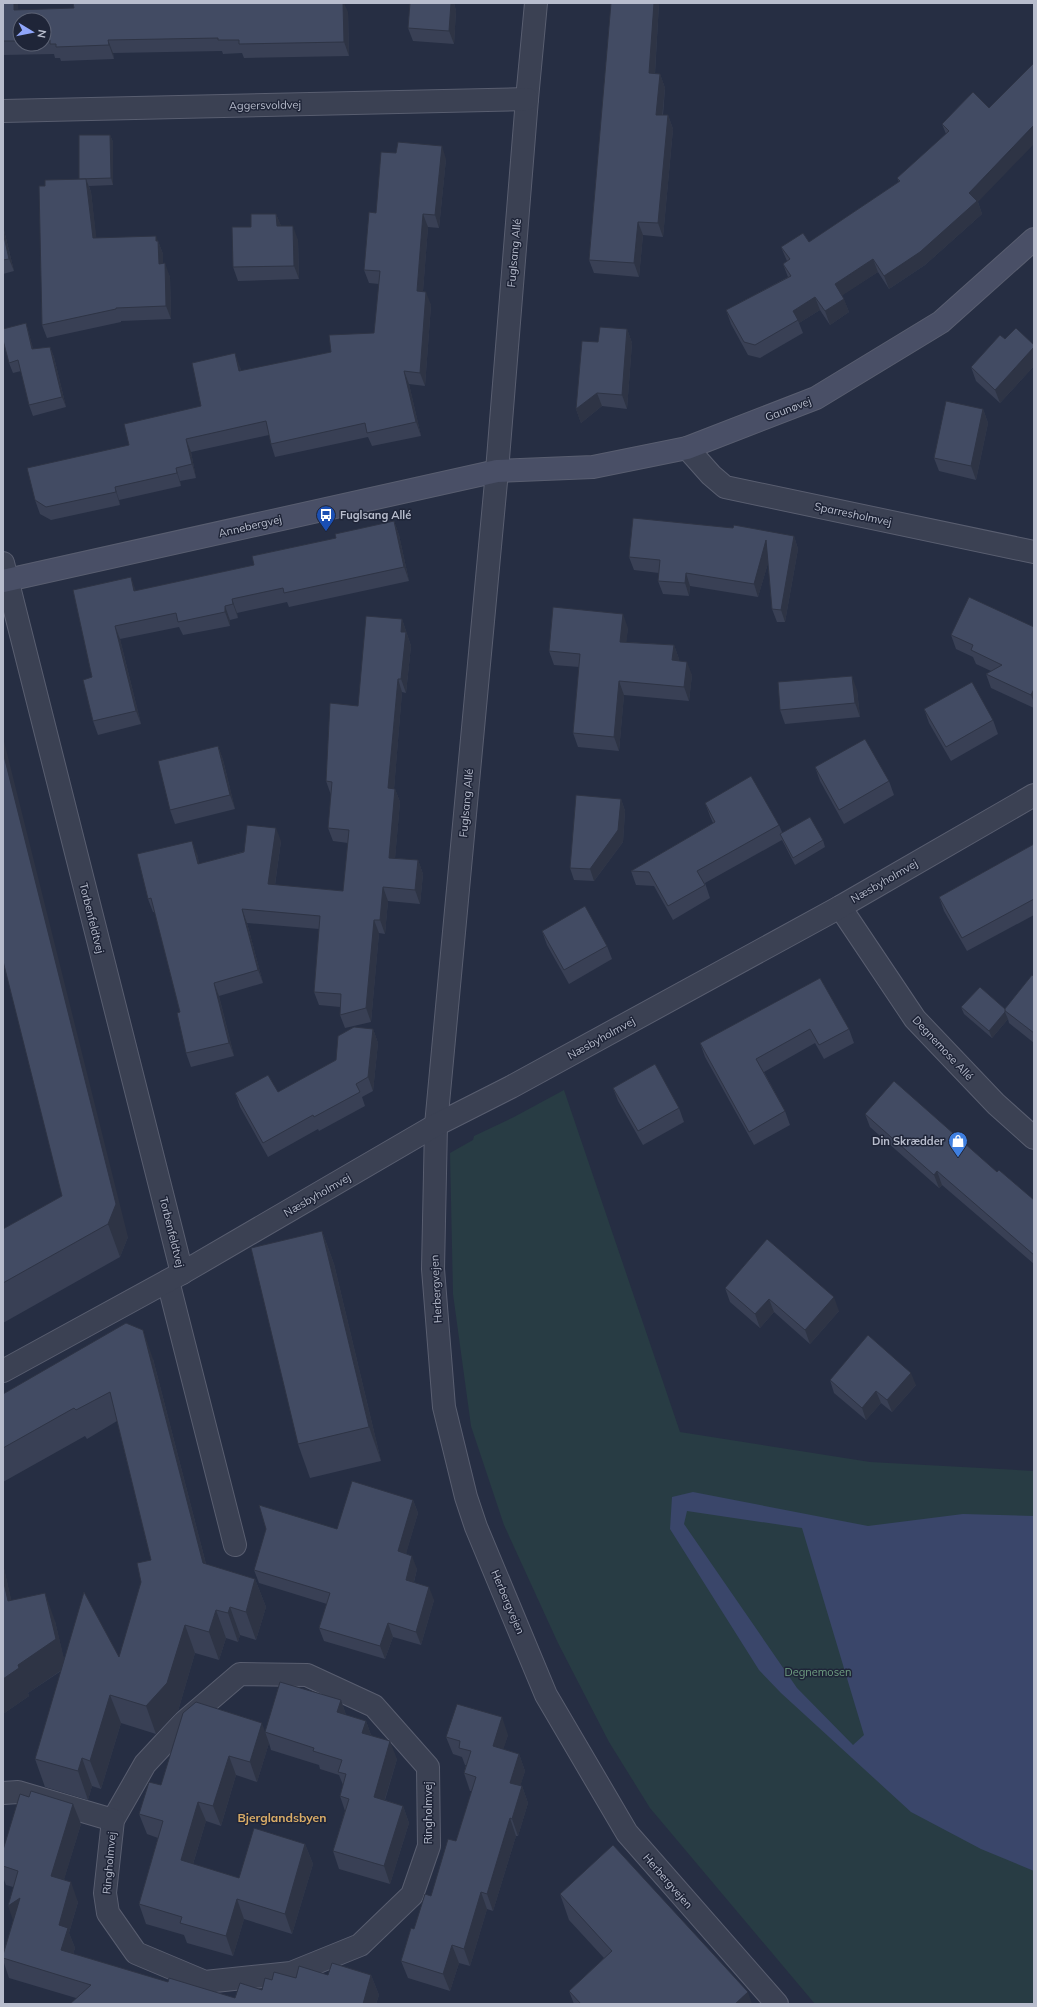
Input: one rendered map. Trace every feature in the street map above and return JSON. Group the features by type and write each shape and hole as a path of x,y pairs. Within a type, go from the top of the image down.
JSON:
{"street":[{"name":"Fuglsang Allé","path":"436,1125 497,471 536,3"},
{"name":"Aggersvoldvej","path":"3,111 527,99"},
{"name":"Gaunøvej","path":"497,471 593,467 688,448 822,394 941,322 1034,240"},
{"name":"Sparresholmvej","path":"688,448 711,475 725,488 1034,552"},
{"name":"Annebergvej","path":"4,575 497,471"},
{"name":"Torbenfeldtvej","path":"4,575 175,1277"},
{"name":"Næsbyholmvej","path":"3,1371 175,1277 436,1125 511,1087 840,907 1034,795"},
{"name":"Degnemose Allé","path":"840,907 915,1019 996,1104 1034,1138"},
{"name":"Herbergvejen","path":"436,1125 433,1269 444,1408 466,1497 476,1527 546,1695 627,1833 777,2004"},
{"path":"175,1277 235,1545"},
{"name":"Ringholmvej","path":"240,1674 306,1675 374,1706 428,1767 429,1846 412,1895 360,1945 291,1973 205,1982 136,1953 108,1913 105,1893 113,1820 145,1764 184,1722 240,1674"},
{"name":"Ringholmvej","path":"3,1793 18,1792 113,1820"}],"green space":[{"name":"Degnemosen","path":"564,1090 680,1432 870,1462 1034,1471 1034,2004 815,2004 650,1808 609,1742 558,1643 504,1525 471,1426 453,1294 450,1153 473,1140 474,1136 514,1117"}],"water":[{"name":"Degnemosen","path":"693,1492 868,1526 963,1514 1034,1516 1034,1871 981,1849 911,1812 781,1693 759,1670 670,1529 672,1497","holes":["687,1511 802,1528 864,1735 853,1745 797,1688 684,1524"]}],"building":[{"path":"3,3 14,3 14,10 74,8 73,3 343,3 344,42 239,44 239,40 218,40 218,38 108,40 109,45 56,47 56,44 52,44 52,12 12,12 12,41 3,41"},
{"path":"410,3 451,3 449,31 408,28"},
{"path":"611,3 654,3 649,73 660,74 656,115 668,115 658,223 638,222 634,263 589,260"},
{"path":"1034,63 1034,125 969,193 977,201 920,252 884,276 873,259 835,284 844,299 825,311 815,297 793,311 798,320 755,345 744,342 726,310 791,276 783,264 790,259 781,247 803,233 809,242 900,181 897,178 949,131 942,124 973,92 989,108"},
{"path":"79,135 110,135 111,178 79,179"},
{"path":"398,142 442,146 435,215 423,214 417,291 426,292 420,373 404,371 416,422 367,433 365,423 271,444 266,421 186,439 192,464 176,468 177,473 115,487 116,492 46,507 35,500 27,468 129,445 124,424 201,406 192,363 235,353 239,371 331,352 329,335 374,333 380,271 364,270 369,212 376,213 381,152 396,153"},
{"path":"86,179 93,238 156,236 156,241 158,241 159,264 165,263 166,306 116,308 42,325 39,186 45,186 45,180"},
{"path":"251,214 276,214 277,226 293,226 294,266 233,267 232,227 251,227"},
{"path":"3,232 9,259 3,260"},
{"path":"26,323 32,349 50,347 62,397 29,405 18,360 9,363 3,340 3,329"},
{"path":"600,327 627,329 622,395 597,393 576,409 582,341 598,342"},
{"path":"1016,328 1034,345 1034,347 995,390 971,367 1000,335 1005,339"},
{"path":"946,401 983,409 971,466 934,458"},
{"path":"633,518 733,528 734,525 794,536 781,610 772,609 766,540 754,584 686,573 685,583 658,581 660,560 629,557"},
{"path":"394,521 404,567 284,593 283,588 232,599 233,604 225,606 225,612 178,622 176,613 115,626 136,711 93,721 83,680 92,677 73,590 131,577 134,591 254,565 252,556 336,538 335,534"},
{"path":"969,597 1034,627 1034,689 1031,695 986,674 1002,665 971,650 973,645 951,635"},
{"path":"553,607 623,614 620,642 674,645 672,660 687,662 684,687 619,681 614,737 573,733 580,654 549,651"},
{"path":"366,616 402,619 401,632 406,632 401,679 398,679 388,788 395,789 389,858 418,860 415,890 383,887 380,920 374,920 366,1008 340,1015 341,994 314,992 320,916 242,909 258,970 214,983 229,1043 186,1053 177,1013 180,1012 151,898 148,899 137,854 192,841 198,864 244,852 247,825 276,828 268,884 343,891 349,830 328,828 332,782 326,781 330,703 358,706"},
{"path":"852,676 855,703 780,710 778,682"},
{"path":"972,682 993,720 946,747 924,709"},
{"path":"865,739 889,781 839,810 815,767"},
{"path":"218,746 230,795 170,810 158,761"},
{"path":"3,752 116,1204 108,1224 3,1283 3,1229 62,1196 3,961"},
{"path":"751,776 779,825 697,871 705,885 668,906 649,872 631,871 715,822 705,803"},
{"path":"576,795 621,799 618,830 590,869 570,868"},
{"path":"810,817 823,840 793,858 780,834"},
{"path":"1034,844 1034,899 962,938 939,897"},
{"path":"585,906 607,946 564,970 542,931"},
{"path":"1032,975 1034,977 1034,1033 1004,1010"},
{"path":"820,978 849,1029 819,1045 810,1029 756,1059 785,1111 749,1132 700,1043"},
{"path":"980,987 1005,1009 1005,1012 989,1031 961,1007"},
{"path":"354,1027 373,1029 368,1077 356,1084 360,1092 314,1117 313,1115 263,1143 235,1093 268,1075 278,1092 336,1060 338,1036"},
{"path":"655,1064 679,1108 638,1131 613,1088"},
{"path":"894,1081 997,1172 999,1170 1034,1200 1034,1255 937,1171 934,1175 865,1114"},
{"path":"322,1231 369,1427 298,1444 251,1248"},
{"path":"767,1239 834,1297 805,1330 769,1299 755,1314 725,1288"},
{"path":"126,1323 143,1330 203,1563 255,1579 246,1612 230,1607 228,1613 216,1610 209,1632 185,1625 167,1683 146,1706 110,1695 90,1761 82,1758 78,1771 35,1759 84,1592 119,1657 141,1582 137,1563 151,1560 110,1392 76,1410 74,1408 3,1448 3,1394"},
{"path":"868,1335 911,1373 887,1400 876,1391 862,1408 830,1380"},
{"path":"352,1481 413,1500 398,1551 412,1556 406,1580 429,1587 416,1632 388,1623 380,1646 319,1628 330,1593 254,1570 266,1529 259,1505 337,1529"},
{"path":"3,1579 8,1601 45,1593 56,1639 18,1665 19,1668 3,1679"},
{"path":"280,1682 341,1700 337,1712 366,1721 362,1733 390,1741 374,1797 403,1806 384,1866 333,1851 349,1799 340,1796 346,1774 338,1772 342,1760 313,1751 314,1748 265,1732"},
{"path":"196,1702 262,1723 250,1762 229,1756 213,1806 198,1802 181,1860 239,1878 254,1828 305,1844 285,1914 237,1899 226,1936 180,1923 182,1917 139,1904 163,1821 139,1814 149,1782 161,1785 183,1713"},
{"path":"457,1704 502,1717 493,1746 519,1754 510,1783 522,1786 512,1819 510,1818 487,1894 481,1892 464,1949 452,1945 443,1974 401,1961 411,1928 414,1929 425,1894 431,1896 448,1839 456,1841 476,1777 464,1773 471,1751 459,1748 460,1741 446,1737"},
{"path":"31,1791 73,1804 51,1876 71,1882 59,1925 68,1928 61,1950 168,1982 169,1978 235,1998 240,1983 262,1990 265,1978 272,1980 274,1972 296,1978 299,1966 328,1975 332,1963 371,1975 363,2004 70,2004 91,1985 3,1958 20,1898 8,1906 18,1871 3,1866 3,1850 20,1794 29,1797"},
{"path":"613,1845 748,1992 735,2004 581,2004 569,1991 612,1951 560,1894"}],"place":[{"name":"Fuglsang Allé","path":"326,532"},
{"name":"Din Skrædder","path":"958,1158"}],"district":[{"name":"Bjerglandsbyen","path":"282,1817"}]}
